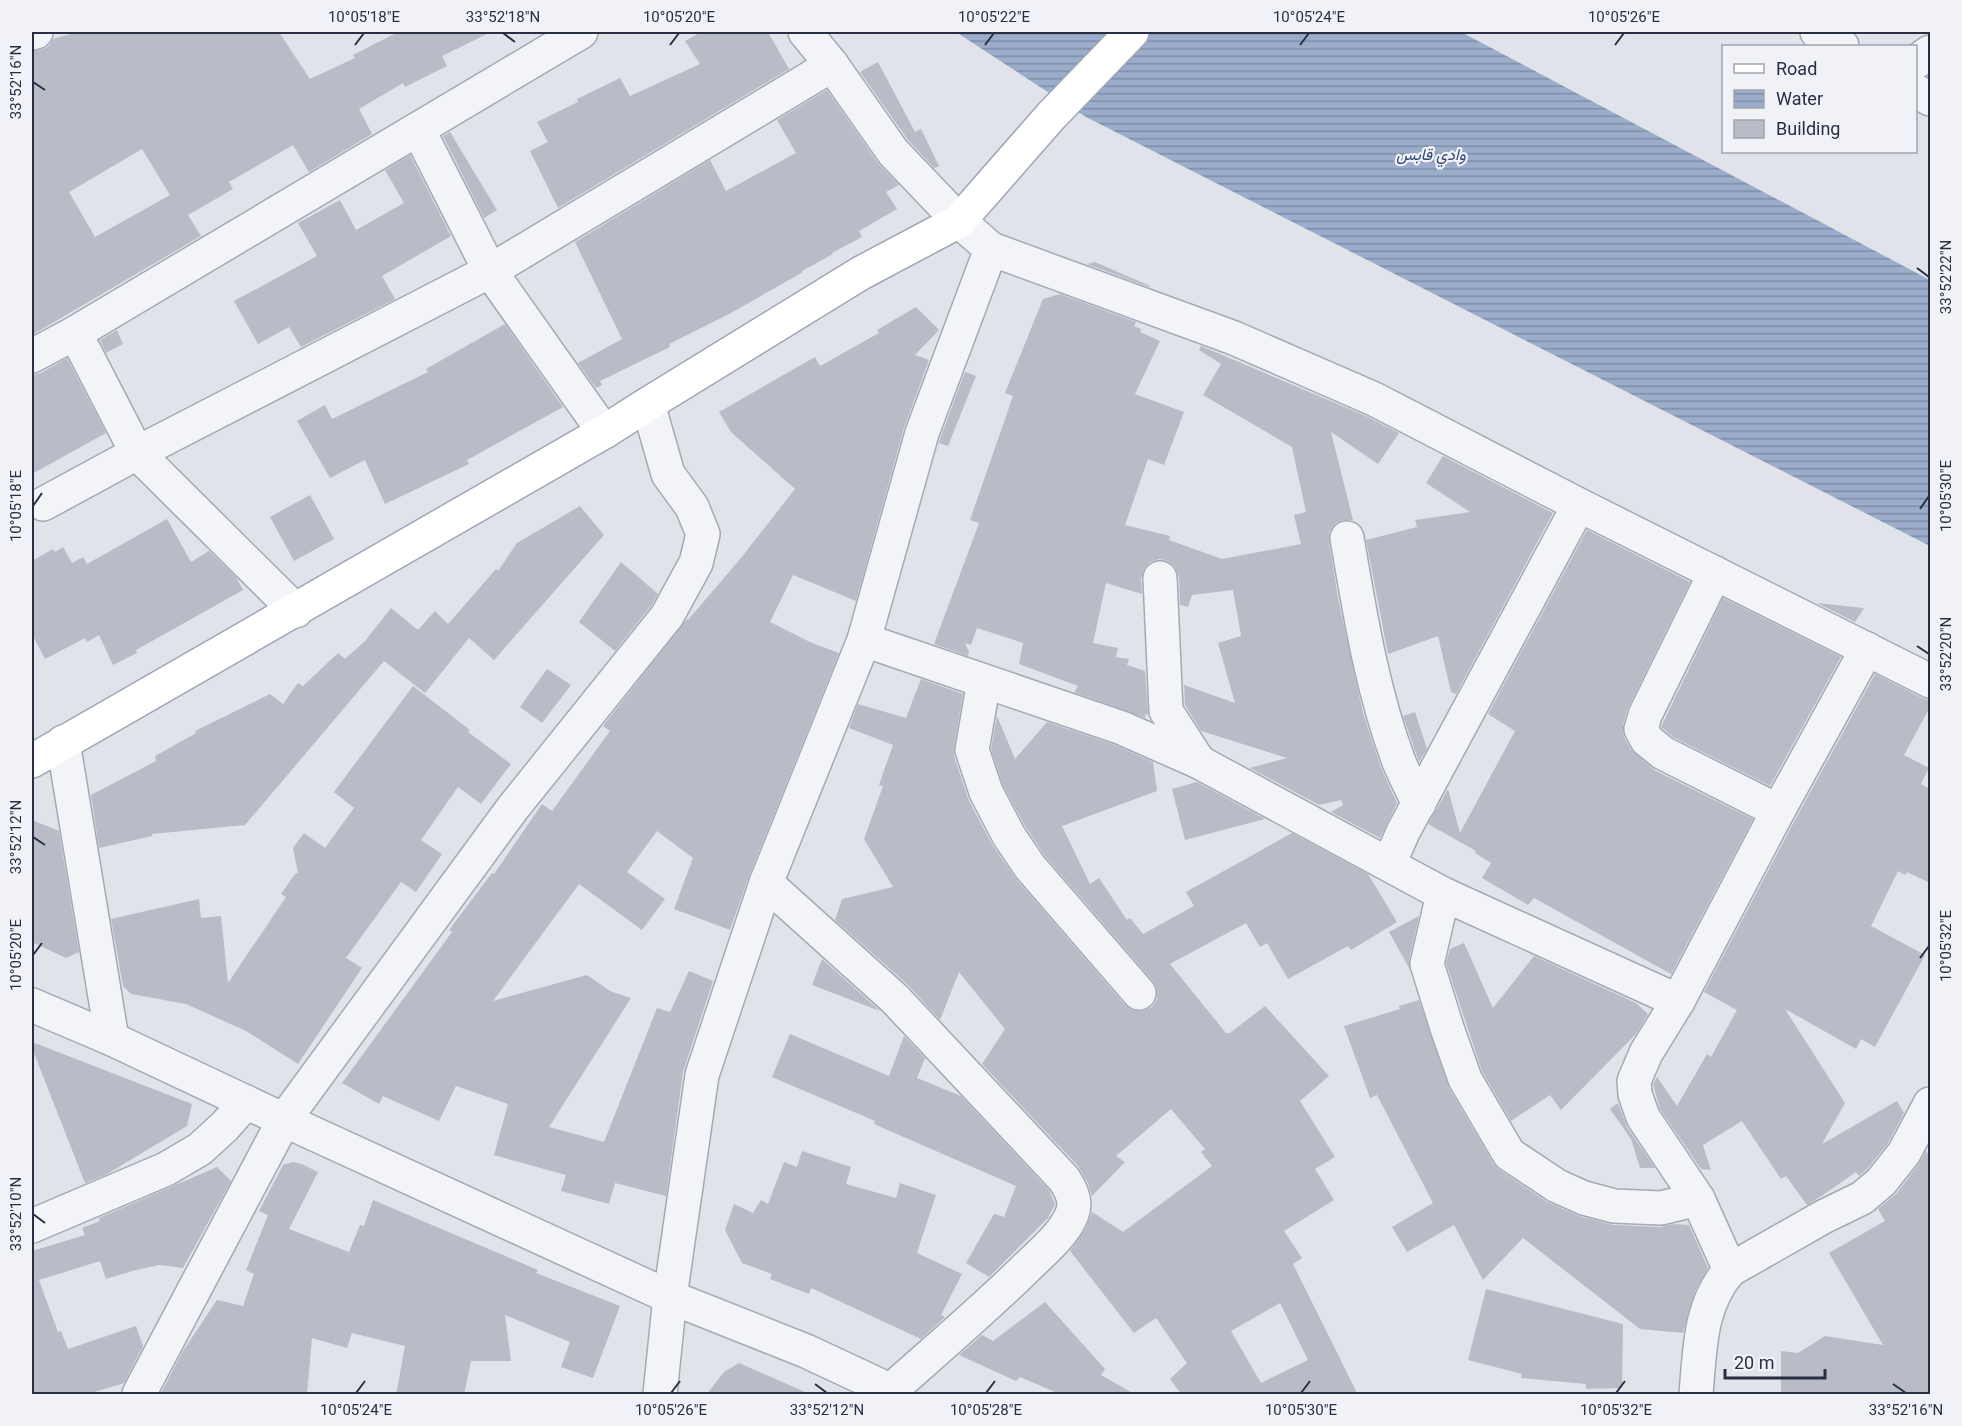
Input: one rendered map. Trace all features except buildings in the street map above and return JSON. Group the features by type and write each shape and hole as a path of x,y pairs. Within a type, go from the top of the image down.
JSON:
{"main road":[{"path":"32,761 604,432 861,273 959,221 1051,116 1132,32"}],"street":[{"path":"32,356 75,333 580,32"},
{"path":"805,32 832,65 893,152 959,221 991,249 1234,338 1374,399 1579,505 1930,681"},
{"path":"1817,32 1840,45"},
{"path":"1917,61 1930,52"},
{"path":"43,504 489,271 832,65"},
{"path":"418,129 489,271 604,432"},
{"path":"660,1395 670,1297 702,1076 766,883 864,640 922,433 991,249"},
{"path":"75,333 137,453 296,611"},
{"path":"139,1395 284,1120 512,809 667,616 696,563 703,534 692,507 669,474 648,404"},
{"path":"1389,864 1579,505"},
{"path":"1347,538 1363,635 1378,696 1399,763 1419,804"},
{"path":"1715,573 1645,715 1641,729 1647,740 1663,753 1778,811"},
{"path":"1160,578 1166,711 1199,762"},
{"path":"864,640 1122,728 1199,762 1443,894 1678,1001"},
{"path":"1730,1270 1698,1199 1643,1117 1635,1094 1634,1081 1646,1053 1678,1001 1867,649"},
{"path":"984,681 972,750 986,792 1009,836 1030,867 1138,993"},
{"path":"63,742 112,1039"},
{"path":"32,1005 112,1039 670,1297 806,1351 894,1393 1053,1242 1072,1214 1074,1202 1071,1190 1064,1179 895,999 766,883"},
{"path":"1443,894 1427,964 1465,1079 1509,1154 1557,1186 1584,1198 1614,1206 1661,1208 1698,1199"},
{"path":"32,1226 166,1169 200,1149 246,1102"},
{"path":"1696,1395 1702,1333 1708,1304 1718,1282 1730,1270 1823,1217 1862,1198 1881,1182 1904,1153 1930,1104"}],"water":[{"name":"وادي قابس","path":"956,32 1461,32 1930,280 1930,546 1086,117"}]}
